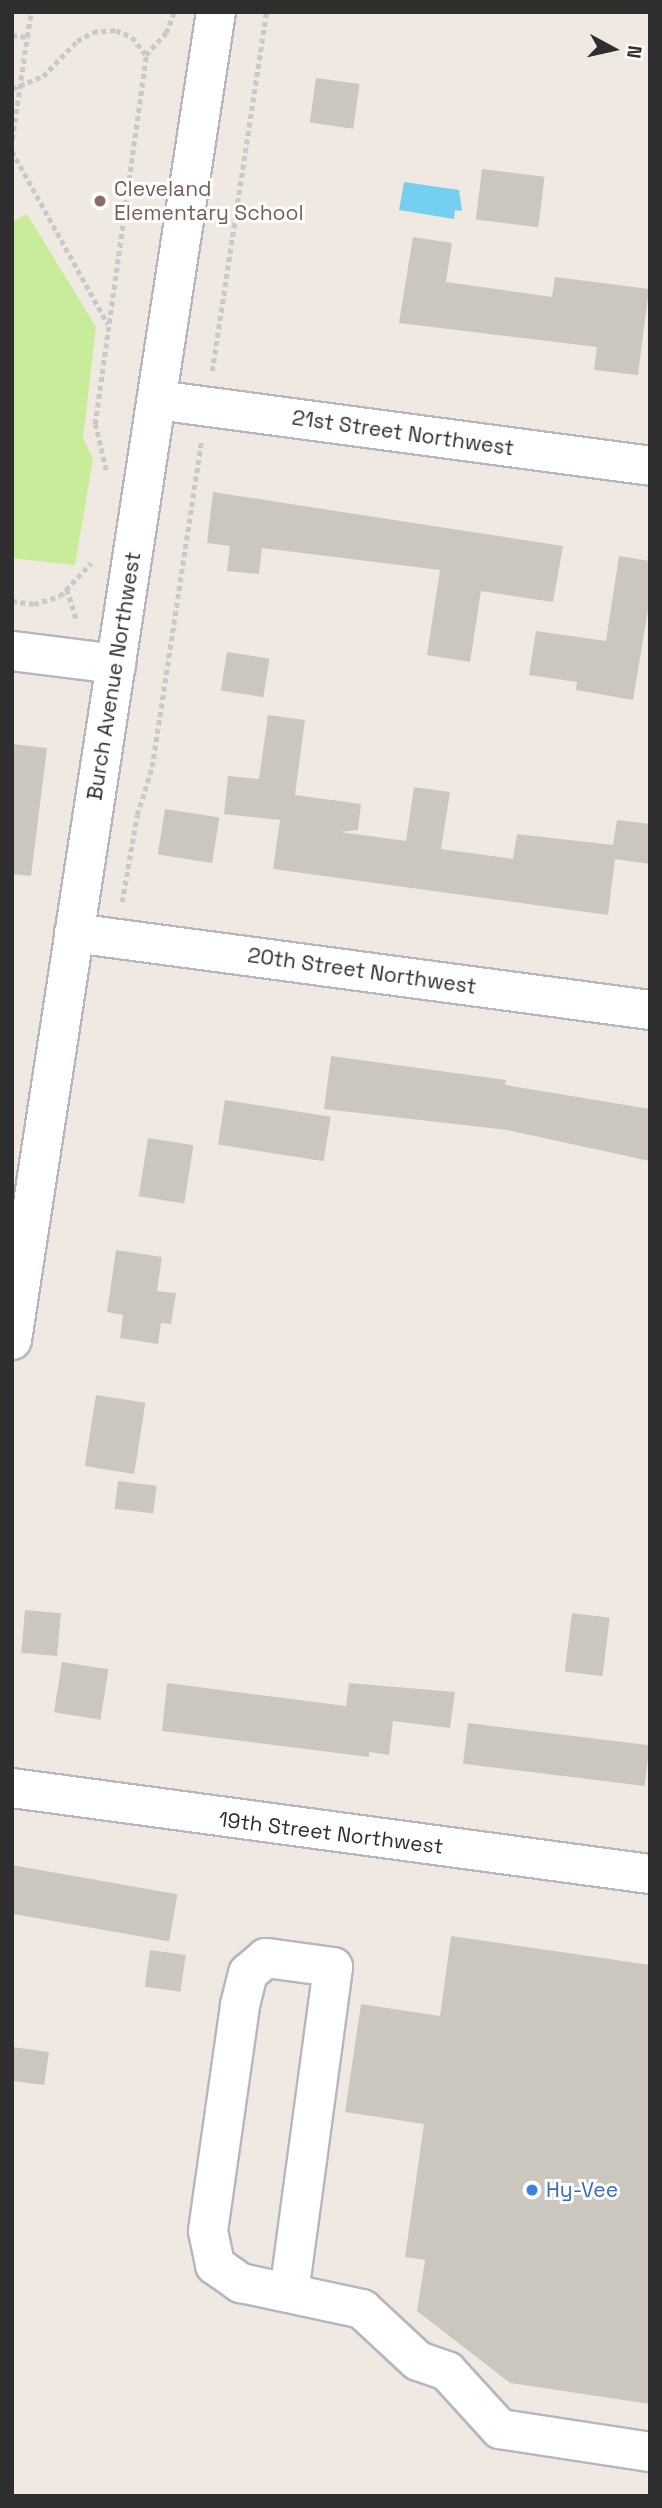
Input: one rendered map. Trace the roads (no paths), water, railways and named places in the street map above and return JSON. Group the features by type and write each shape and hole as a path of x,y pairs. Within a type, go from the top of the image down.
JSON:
{"street":[{"name":"Burch Avenue Northwest","path":"12,1340 23,1195 75,933 216,12"},
{"name":"21st Street Northwest","path":"157,400 650,466"},
{"path":"12,651 116,664"},
{"name":"20th Street Northwest","path":"75,933 650,1010"},
{"name":"19th Street Northwest","path":"12,1788 650,1874"},
{"path":"289,2293 333,1967 266,1958 248,1973 240,2006 208,2231 215,2265 241,2283 362,2309 418,2361 447,2371 499,2429 650,2452"}],"water":[{"path":"404,182 459,190 462,211 455,210 454,219 399,210"}],"place":[{"name":"Cleveland Elementary School","path":"100,201"},
{"name":"Hy-Vee","path":"532,2190"}]}
